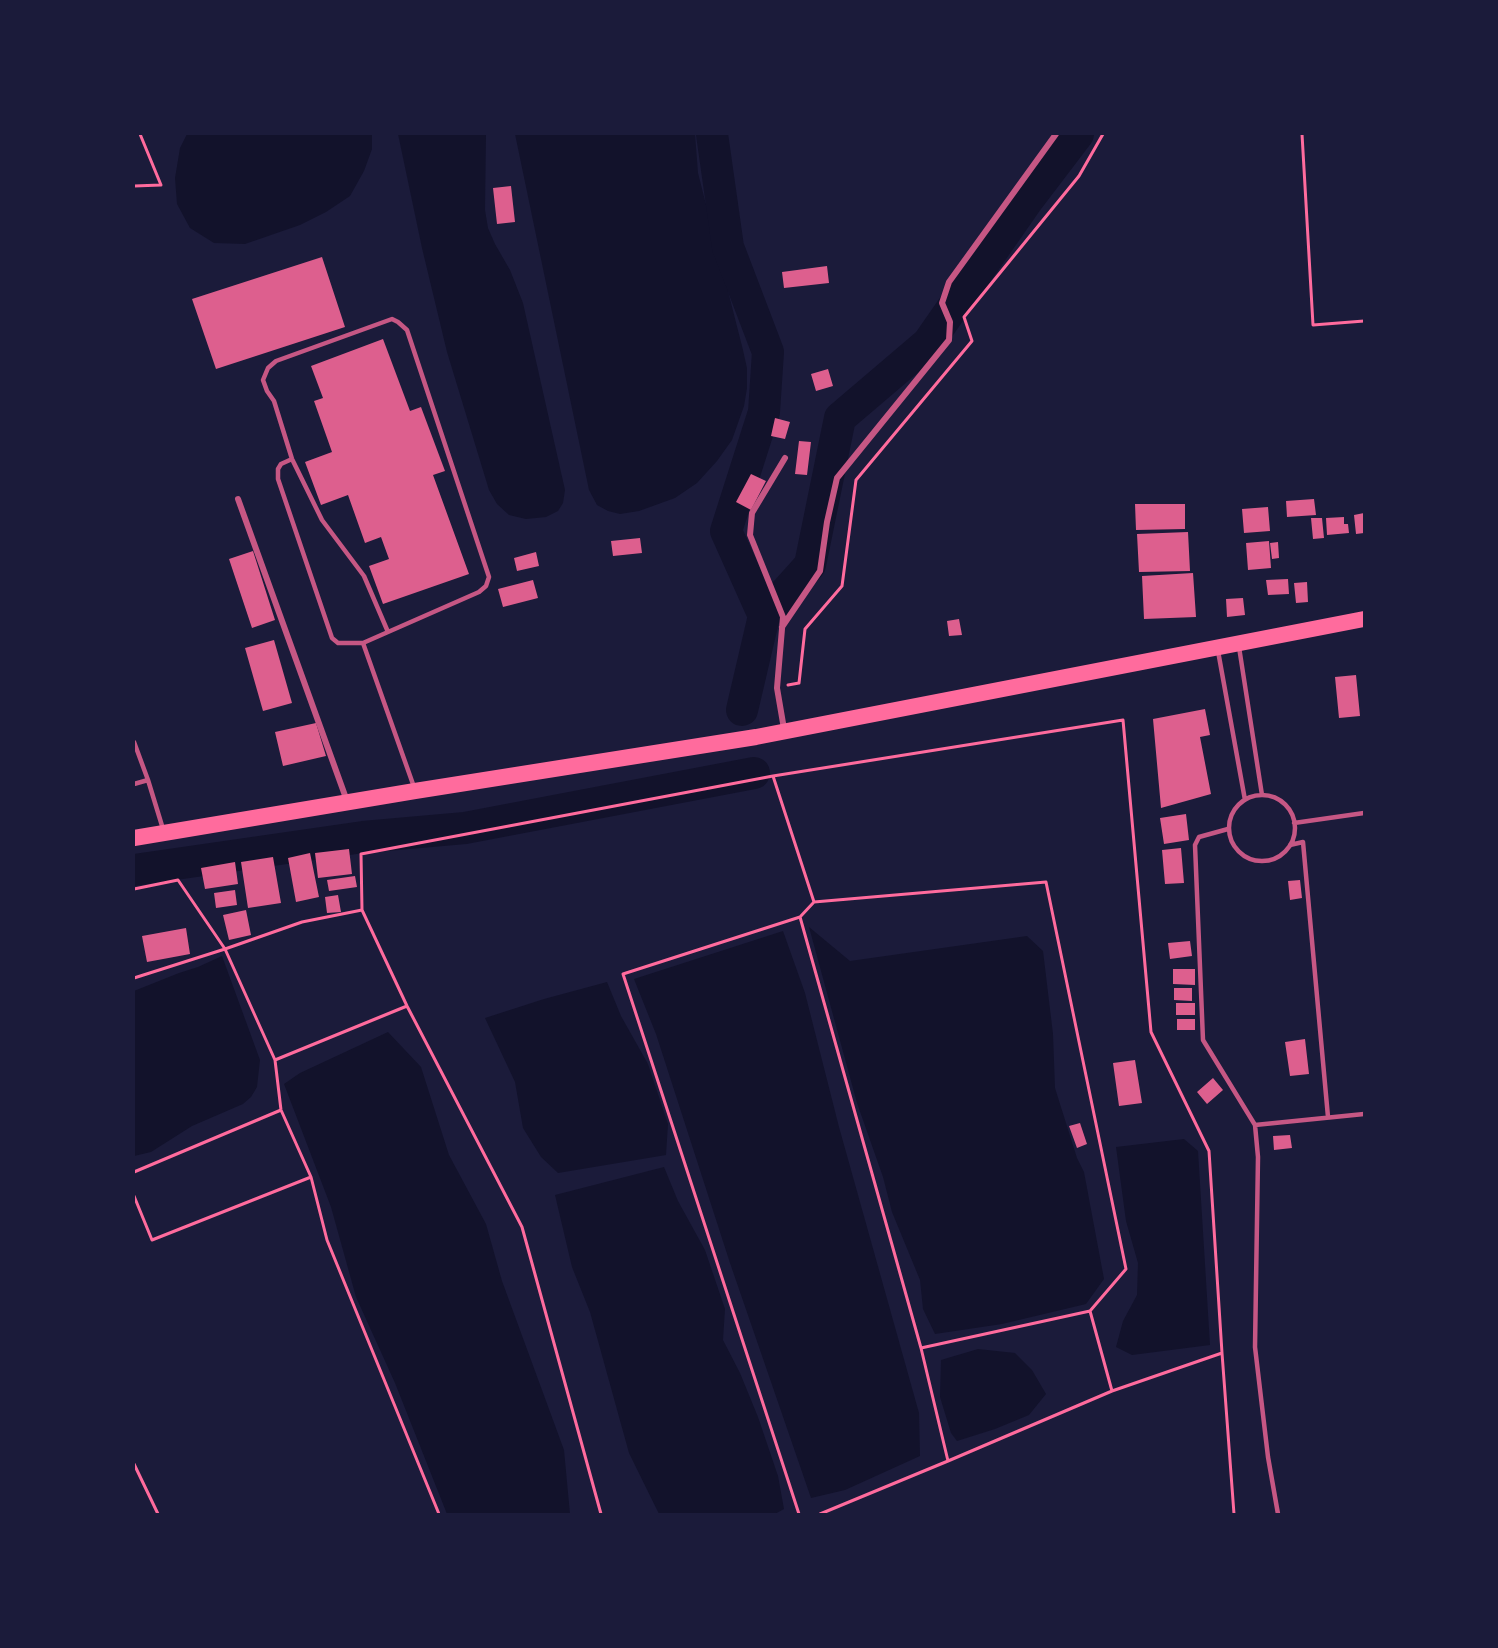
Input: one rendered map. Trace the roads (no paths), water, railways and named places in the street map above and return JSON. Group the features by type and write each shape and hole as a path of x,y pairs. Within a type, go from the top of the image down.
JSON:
{"highway":[{"path":"134,838 784,732 1365,619"}],"street":[{"path":"782,627 820,571 827,522 837,478 949,340 950,322 942,303 949,282 1056,134"},
{"path":"784,732 777,688 783,617 750,535 750,526 753,513 785,458"},
{"path":"238,500 347,802"}],"lane":[{"path":"292,459 281,464 278,469 278,479 332,638 338,643 363,643 479,592 486,586 489,577 407,330 398,322 392,319 276,360 268,368 263,380 274,401 292,459 322,520 364,576 388,632"},
{"path":"363,643 415,791"},
{"path":"1239,645 1263,795"},
{"path":"1218,648 1245,800"},
{"path":"134,742 164,833"},
{"path":"134,784 148,780"},
{"path":"1263,795 1280,801 1286,807 1294,823 1294,834 1282,854 1272,860 1260,861 1248,858 1238,851 1231,841 1228,829 1233,812 1245,800 1263,795"},
{"path":"1294,823 1365,813"},
{"path":"1228,829 1199,837 1195,845 1203,1040 1255,1125 1257,1157 1255,1347 1268,1457 1278,1515"},
{"path":"1290,844 1303,842 1328,1117"},
{"path":"1255,1125 1365,1114"}],"waterway":[{"path":"712,134 728,247 768,352 764,412 726,531 764,616"},
{"path":"742,710 764,616 810,565 840,418 928,343 1027,201 1078,134"},
{"path":"134,870 363,837 465,828 754,773"}]}
